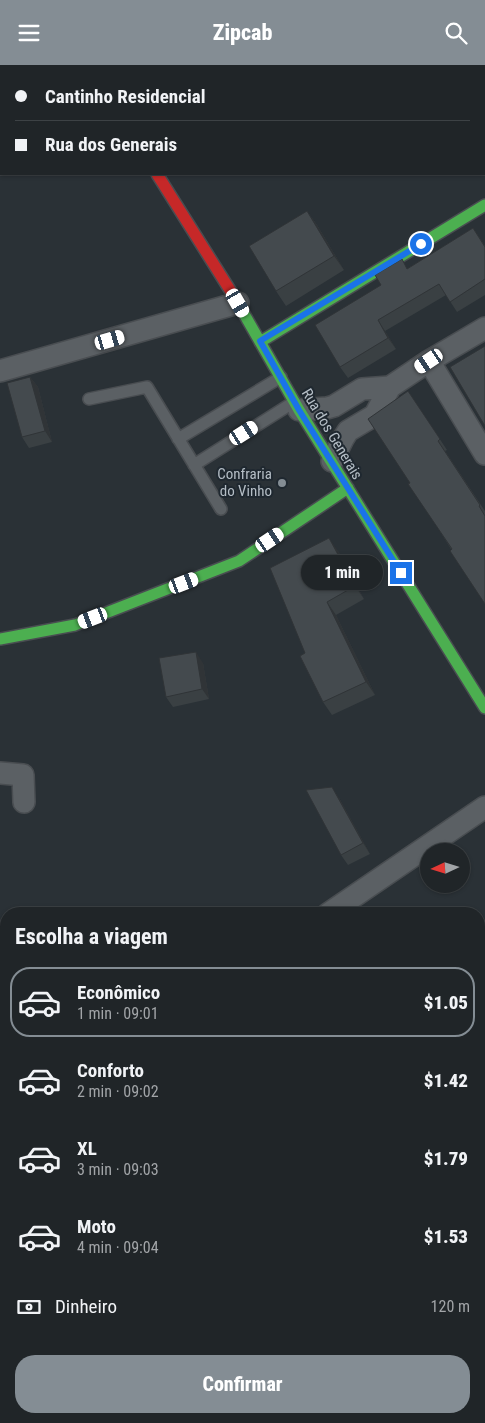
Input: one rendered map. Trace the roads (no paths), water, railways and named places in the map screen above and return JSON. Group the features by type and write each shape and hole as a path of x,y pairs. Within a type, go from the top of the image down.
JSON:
{"street":[{"name":"Rua dos Generais","path":"157,175 238,303 297,406 485,708"},
{"path":"260,341 485,205"},
{"path":"0,371 238,303"},
{"path":"297,406 327,408 334,406 362,389 390,387 429,361 485,328"},
{"path":"429,361 485,453"},
{"path":"332,461 348,431 376,415 390,387"},
{"path":"362,389 374,396 378,412"},
{"path":"0,639 75,625 239,561 348,488"},
{"path":"0,773 23,775 24,802"},
{"path":"338,907 485,807"}],"lane":[{"path":"178,439 281,377"},
{"path":"89,399 147,387 221,509"},
{"path":"194,465 297,406"}],"place":[{"name":"Confraria do Vinho","path":"282,483"}]}
